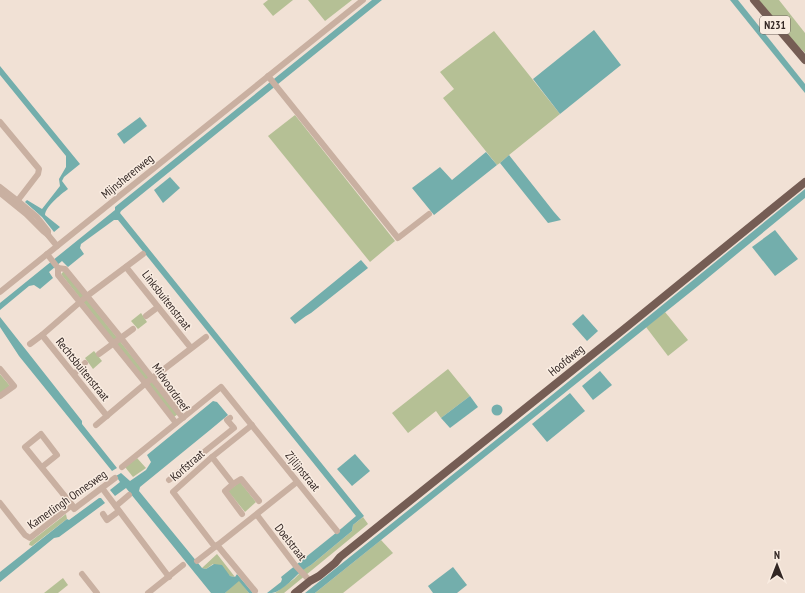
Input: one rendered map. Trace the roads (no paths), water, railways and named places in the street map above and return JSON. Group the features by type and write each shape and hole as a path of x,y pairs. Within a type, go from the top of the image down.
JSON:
{"main road":[{"name":"N231","path":"754,0 805,60"},
{"name":"Hoofdweg","path":"295,593 319,576 340,557 805,182"}],"street":[{"name":"Mijnsherenweg","path":"0,292 48,256 57,246 269,78 363,0"},
{"path":"269,78 398,238 429,214"},
{"path":"0,122 39,168 38,174 17,202"},
{"path":"0,187 17,202 26,214 43,231 48,234 57,246"},
{"path":"0,193 17,202"},
{"name":"Linksbuitenstraat","path":"87,296 143,254"},
{"name":"Midvoordreef","path":"48,256 58,268 58,276 146,383 176,423 183,418 153,378 65,269 58,268"},
{"name":"Linksbuitenstraat","path":"126,266 191,348"},
{"path":"79,303 87,296"},
{"name":"Rechtsbuitenstraat","path":"30,344 79,303"},
{"path":"146,316 158,307"},
{"path":"99,354 133,329"},
{"name":"Rechtsbuitenstraat","path":"42,335 107,416"},
{"name":"Linksbuitenstraat","path":"153,378 206,337"},
{"path":"74,374 85,363"},
{"path":"0,369 14,386 0,396"},
{"name":"Rechtsbuitenstraat","path":"96,425 153,378"},
{"name":"Zijlijnstraat","path":"183,418 222,387 337,531"},
{"path":"169,480 234,428 227,420 230,418"},
{"path":"122,467 176,423"},
{"name":"Korfstraat","path":"252,425 172,492 255,591"},
{"path":"42,467 57,454 41,434 25,447 72,506"},
{"path":"212,457 233,484"},
{"name":"Kamerlingh Onnesweg","path":"0,503 26,536 30,538 72,506 74,509 115,478"},
{"path":"242,514 225,491 233,484 241,479 259,501"},
{"path":"197,561 297,482"},
{"path":"102,488 169,577"},
{"path":"103,514 108,520 129,495"},
{"name":"Doelstraat","path":"257,515 301,572 310,581"},
{"path":"152,592 183,565"},
{"path":"82,574 97,593"}],"water":[{"path":"372,0 382,0 120,213 364,516 353,525 352,531 285,586 275,592 267,593 281,582 281,577 356,516 118,220 114,220 81,244 80,248 84,254 68,267 62,261 49,272 53,278 40,289 34,285 29,286 0,310 0,303 115,210 115,207"},
{"path":"730,0 738,0 805,84 805,93"},
{"path":"594,30 621,65 560,114 533,79"},
{"path":"0,66 80,164 64,177 62,181 68,189 54,201 46,212 45,215 60,227 54,232 42,217 25,202 27,200 42,209 60,186 59,179 66,167 66,156 0,75"},
{"path":"140,117 147,126 124,144 117,134"},
{"path":"486,152 497,165 434,215 412,188 440,167 452,180"},
{"path":"509,155 561,220 548,223 500,163"},
{"path":"170,177 180,188 163,203 154,190"},
{"path":"805,189 805,198 698,286 315,593 305,593 552,395"},
{"path":"775,230 798,259 775,276 752,247"},
{"path":"361,260 368,268 295,324 290,318"},
{"path":"583,314 598,331 587,341 572,324"},
{"path":"0,317 117,468 112,471 19,356 0,327"},
{"path":"600,371 612,385 593,400 582,386"},
{"path":"570,393 585,411 547,442 532,424"},
{"path":"470,396 478,407 450,428 441,418"},
{"path":"213,401 217,402 228,415 140,487 139,491 202,568 206,569 214,564 222,565 230,576 235,577 237,574 253,593 249,593 239,581 225,593 211,593 126,488 115,496 110,490 120,482 116,476 121,473 130,481 146,470 151,462 147,455"},
{"path":"495,405 499,405 501,406 501,414 495,415 492,412 492,408"},
{"path":"355,454 370,471 352,486 337,469"},
{"path":"101,498 105,503 59,537 54,538 0,582 0,572 67,519 69,520"},
{"path":"453,567 467,585 457,593 433,593 428,586"}]}
